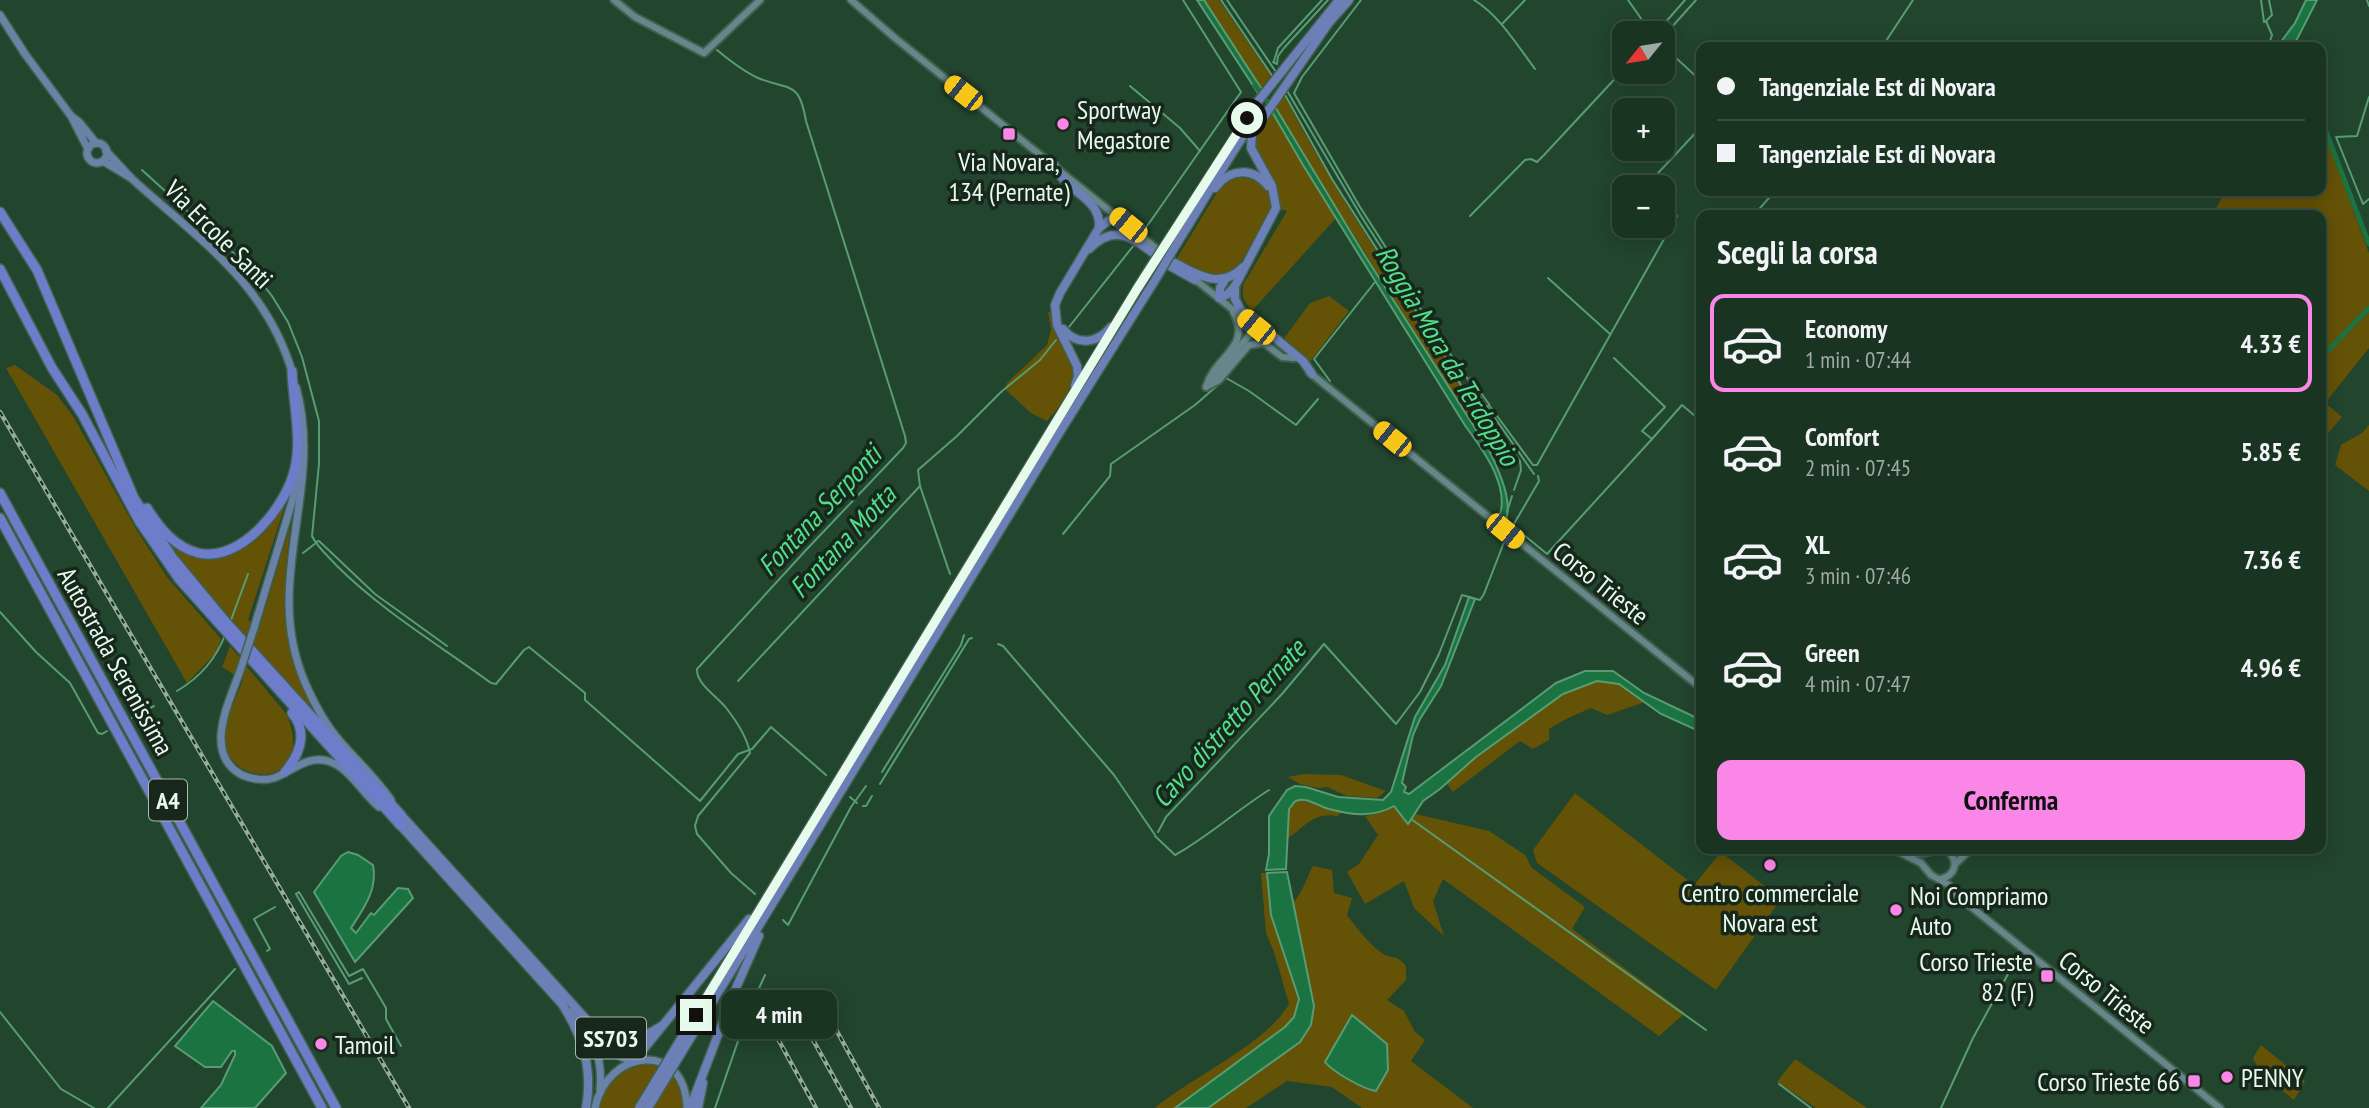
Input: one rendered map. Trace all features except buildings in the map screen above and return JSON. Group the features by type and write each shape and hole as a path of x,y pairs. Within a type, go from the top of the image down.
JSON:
{"highway":[{"name":"SS703","path":"639,1108 679,1049 1157,276 1173,242 1263,106 1339,0"},
{"name":"SS703","path":"1201,207 1215,179 1263,106 1349,0"},
{"name":"SS703","path":"1263,106 1252,134 1251,148 1272,186 1274,195"},
{"path":"1054,165 1067,183 1096,208 1099,228"},
{"name":"SS703","path":"689,1108 757,941 809,851 809,836 1057,419 1149,270 1218,184 1235,172 1247,172 1257,176 1274,195"},
{"path":"1226,278 1220,288 1219,298 1228,295 1235,286 1274,215 1274,195"},
{"path":"0,212 37,270 134,498 156,534 299,724 299,751 285,772"},
{"path":"1055,318 1057,299 1099,228 1116,215"},
{"path":"1111,235 1116,215"},
{"path":"1086,251 1111,235 1131,237 1153,253"},
{"path":"1173,265 1208,279 1226,278 1240,271 1249,259"},
{"path":"1173,265 1196,280"},
{"path":"0,269 52,368 82,414 139,521 179,579 401,815 566,1003"},
{"path":"1235,286 1235,299 1240,309 1303,361 1312,374"},
{"name":"SS703","path":"1055,318 1073,338 1096,340 1110,329 1137,289"},
{"name":"SS703","path":"1055,318 1078,371 1076,383 1057,419"},
{"path":"116,458 158,524 177,543 198,553 209,553 238,545 267,521 287,490 295,467 296,428 292,371"},
{"name":"Autostrada Serenissima","path":"0,493 336,1108"},
{"name":"Autostrada Serenissima","path":"0,518 322,1108"},
{"path":"252,662 566,1003"},
{"name":"SS703","path":"633,1061 739,932 795,843 809,836"},
{"name":"SS703","path":"566,1003 595,1029 615,1039 641,1038 663,1024"},
{"name":"SS703","path":"566,1003 586,1053 589,1078 586,1108"},
{"name":"SS703","path":"648,1108 679,1049"},
{"name":"SS703","path":"698,1108 708,1063"}],"main road":[{"path":"614,0 634,16 704,53 760,0"},
{"path":"851,0 1116,215 1173,265"},
{"path":"0,15 71,116 88,149 91,161 103,161 106,151 102,145 96,144 88,149"},
{"path":"71,116 96,144"},
{"name":"Via Ercole Santi","path":"106,151 131,178 238,275 257,298 272,324 292,371"},
{"name":"Via Ercole Santi","path":"103,161 131,178"},
{"name":"Corso Trieste","path":"1196,280 1696,684"},
{"path":"1206,387 1209,376 1240,337 1240,326 1232,308"},
{"path":"1206,387 1256,327"},
{"path":"1206,387 1219,380 1249,345 1264,344 1282,357 1294,358"},
{"path":"292,371 301,425 298,477 221,729 223,752 233,768 244,776 266,779 310,760 334,763 401,826"},
{"path":"292,371 302,409 305,462 289,576 288,602 294,646 305,682 330,728 384,790 401,815"},
{"path":"1903,854 1921,863 1931,875 1941,879 1953,873 1955,864 1965,854"},
{"path":"1926,868 1929,854"},
{"path":"1950,854 1955,864"},
{"name":"Corso Trieste","path":"1953,873 1955,885 1969,905"},
{"name":"Corso Trieste","path":"1941,879 1969,905 2220,1108"},
{"path":"566,1003 606,1049 616,1056 633,1061 656,1061 670,1067 684,1084 689,1108"},
{"path":"566,1003 597,1050 601,1070 600,1091 595,1108"},
{"path":"600,1091 614,1074 633,1061"}],"shaded area":[{"path":"1197,0 1204,0 1261,88 1258,93"},
{"path":"1204,0 1219,0 1271,76 1261,88"},
{"path":"2306,0 2317,0 2296,42 2281,42 2295,23"},
{"path":"1283,93 1350,209 1488,424 1478,433 1278,114 1274,105"},
{"path":"1274,105 1362,251 1489,450 1507,498 1504,525 1498,520 1501,508 1499,483 1488,459 1303,165 1271,110"},
{"path":"1271,110 1336,218 1251,312 1243,297 1243,285 1287,211 1280,209 1276,189 1255,142 1258,128"},
{"path":"2326,137 2369,253 2369,348 2326,402 2326,210 2216,210 2222,196 2326,196"},
{"path":"1234,178 1255,180 1265,188 1271,198 1271,204 1269,215 1237,267 1228,274 1216,276 1198,271 1177,258 1219,189"},
{"path":"1329,296 1349,311 1309,363 1285,342 1285,337 1310,303"},
{"path":"1048,312 1051,313 1072,358 1074,375 1068,392 1047,421 1031,413 1005,389 1007,383 1047,345 1051,330"},
{"path":"15,365 57,395 73,416 136,529 167,577 221,639 216,653 187,683 6,368"},
{"path":"2326,404 2342,417 2326,436"},
{"path":"2369,425 2369,491 2335,465 2341,445 2362,433"},
{"path":"290,490 248,620 260,625 291,523 286,572 286,622 294,662 314,712 198,582 168,543 193,556 213,557 236,550"},
{"path":"1469,597 1475,599 1441,686 1413,735 1402,783 1406,787 1404,792 1409,794 1556,683 1585,671 1613,671 1644,693 1696,718 1696,730 1661,714 1619,684 1597,681 1563,694 1476,757 1423,801 1408,824 1394,806 1370,814 1354,814 1308,801 1296,801 1289,809 1286,869 1266,870 1269,854 1269,816 1287,790 1295,786 1306,787 1338,797 1383,800 1391,792 1415,717 1445,665"},
{"path":"230,646 287,715 293,740 290,757 281,769 268,774 253,773 239,766 229,755 224,738 225,731 228,716 243,680 222,667"},
{"path":"1597,681 1619,684 1645,702 1607,715 1591,708 1549,729 1549,740 1533,749 1520,741 1453,792 1447,784 1476,757 1563,694"},
{"path":"1304,774 1341,775 1386,791 1377,798 1347,796 1327,787 1300,784 1288,777"},
{"path":"1575,793 1694,885 1719,854 1724,854 1781,899 1716,990 1537,863 1533,850"},
{"path":"1299,800 1343,812 1337,816 1315,818 1286,840 1289,809"},
{"path":"1394,806 1408,823 1416,814 1489,831 1525,855 1532,868 1585,907 1572,929 1685,1013 1659,1036 1443,879 1433,901 1444,936 1414,908 1404,881 1365,904 1347,872 1359,864 1378,835 1365,816"},
{"path":"348,852 373,865 374,874 369,898 351,928 356,933 371,913 374,915 398,888 408,889 413,898 355,962 314,892 341,856"},
{"path":"1313,866 1332,870 1334,893 1352,898 1347,915 1350,920 1378,950 1399,959 1406,966 1406,980 1387,1000 1404,1011 1415,1032 1425,1040 1411,1061 1473,1108 1362,1108 1332,1087 1287,1081 1246,1108 1208,1108 1300,1042 1299,940 1292,904"},
{"path":"1287,872 1314,1006 1311,1025 1300,1042 1208,1108 1175,1108 1285,1027 1294,1017 1299,999 1271,915 1267,873"},
{"path":"1261,873 1267,873 1271,915 1299,999 1294,1017 1285,1027 1175,1108 1155,1108 1246,1047 1278,1019 1289,1004 1266,933"},
{"path":"213,1001 272,1046 286,1073 255,1108 201,1108 221,1085 235,1051 232,1051 221,1067 205,1067 175,1046"},
{"path":"1352,1015 1387,1044 1388,1070 1376,1091 1349,1080 1325,1062"},
{"path":"2261,1045 2305,1081 2294,1100 2260,1073 2253,1058"},
{"path":"1795,1059 1867,1108 1816,1108 1777,1082"},
{"path":"648,1064 663,1070 674,1079 681,1092 682,1108 598,1108 616,1078 630,1069"}],"waterway":[{"name":"Fontana Motta","path":"1145,229 1241,92 1183,0"},
{"name":"Cavo distretto Pernate","path":"1221,0 1273,77"},
{"name":"Cavo distretto Pernate","path":"1227,0 1276,72"},
{"name":"Cavo distretto Pernate","path":"1274,61 1278,48 1322,0"},
{"name":"Cavo distretto Pernate","path":"1273,62 1277,64 1278,56 1284,48 1328,0"},
{"path":"1361,0 1302,77 1294,93 1360,207 1417,296 1415,297"},
{"name":"Cavo distretto Pernate","path":"1474,0 1500,23 1535,69"},
{"name":"Cavo distretto Pernate","path":"1502,24 1525,0"},
{"name":"Cavo distretto Pernate","path":"1628,0 1643,21"},
{"path":"1667,21 1685,0"},
{"name":"Cavo distretto Pernate","path":"1675,23 1696,0"},
{"name":"Cavo distretto Pernate","path":"1885,42 1913,0"},
{"path":"2261,0 2265,22"},
{"path":"2269,0 2272,15 2266,21 2272,42"},
{"path":"2367,0 2369,6"},
{"name":"Fontana Serponti","path":"717,50 752,75 791,89 800,99 906,443 697,669 700,680 738,724 750,753 698,816 695,826 697,834 731,873 755,894"},
{"name":"Cavo distretto Pernate","path":"1675,57 1696,76"},
{"path":"1470,216 1525,160 1537,162 1612,82"},
{"name":"Roggia Mora da Terdoppio","path":"1255,85 1272,108"},
{"path":"1130,86 1180,128 1200,151"},
{"name":"Cavo distretto Pernate","path":"1286,89 1361,216 1444,345 1534,474"},
{"name":"Cavo distretto Pernate","path":"1284,93 1332,179 1462,387 1520,461 1521,470 1514,490"},
{"path":"2369,97 2357,136 2336,137 2363,204 2369,199"},
{"name":"Cavo distretto Pernate","path":"1656,175 1696,132"},
{"path":"2326,132 2369,244"},
{"name":"Cavo distretto Pernate","path":"142,170 250,268 288,322 302,357 319,421 319,464 312,536 354,582 392,613 491,683 496,684 529,647 585,693 585,700 700,801 738,754 752,749 771,727 826,775"},
{"name":"Cavo distretto Pernate","path":"1758,210 1771,196"},
{"name":"Cavo distretto Pernate","path":"1675,214 1675,220"},
{"name":"Cavo distretto Pernate","path":"1487,407 1489,405 1533,465 1537,465 1665,238"},
{"name":"Fontana Motta","path":"1069,327 1134,245"},
{"path":"1548,278 1610,334"},
{"path":"1330,381 1314,359 1375,282"},
{"path":"2326,353 2369,308"},
{"name":"Fontana Motta","path":"738,681 920,486 918,470 1001,392 1040,360 1056,340"},
{"name":"Cavo distretto Pernate","path":"1513,526 1547,554 1652,439 1642,431 1665,407 1614,358"},
{"path":"1063,534 1110,476 1111,464 1195,405 1226,378 1296,425 1318,399"},
{"name":"Cavo distretto Pernate","path":"1470,378 1489,404"},
{"name":"Cavo distretto Pernate","path":"1652,439 1682,405 1696,417"},
{"name":"Cavo distretto Pernate","path":"1511,529 1539,481 1538,476"},
{"name":"Fontana Serponti","path":"920,486 950,574"},
{"name":"Cavo distretto Pernate","path":"1507,512 1512,496"},
{"name":"Cavo distretto Pernate","path":"1158,832 1166,817 1282,694 1324,644 1396,724 1420,692 1439,654 1462,595 1480,600 1484,594 1506,537"},
{"name":"Cavo distretto Pernate","path":"316,542 319,541 375,594 447,646"},
{"name":"Cavo distretto Pernate","path":"303,553 316,543"},
{"name":"Cavo distretto Pernate","path":"231,620 248,574"},
{"name":"Cavo distretto Pernate","path":"0,612 36,652 70,683 98,733 107,731"},
{"name":"Cavo distretto Pernate","path":"177,691 206,667 225,635"},
{"name":"Fontana Serponti","path":"882,772 961,645 964,635"},
{"name":"Cavo distretto Pernate","path":"880,784 972,638"},
{"name":"Cavo distretto Pernate","path":"998,644 1003,646 1114,775 1155,835"},
{"name":"Cavo distretto Pernate","path":"132,718 154,706"},
{"name":"Fontana Serponti","path":"783,920 788,925 851,807 866,786"},
{"name":"Cavo distretto Pernate","path":"1155,836 1175,855 1269,790"},
{"name":"Cavo distretto Pernate","path":"863,806 866,806 872,796"},
{"name":"Fontana Serponti","path":"850,797 857,803"},
{"path":"1411,819 1706,1030"},
{"path":"296,894 299,892 349,976 363,969 386,1008 386,1019 401,1046"},
{"name":"Cavo distretto Pernate","path":"296,894 349,984 362,978"},
{"name":"Cavo distretto Pernate","path":"267,951 270,949 254,919 275,907"},
{"path":"1941,1108 1973,1038 2019,954"},
{"name":"Cavo distretto Pernate","path":"108,1108 235,969"},
{"name":"Fontana Serponti","path":"715,1108 747,1015 765,975"},
{"name":"Cavo distretto Pernate","path":"0,1012 61,1089 94,1108"},
{"path":"1779,1084 1811,1108"}],"railway":[{"path":"0,412 409,1108"},
{"path":"816,993 879,1108"},
{"path":"798,1013 851,1108"},
{"path":"773,1030 816,1108"}],"place":[{"name":"Sportway Megastore","path":"1063,124"},
{"name":"Via Novara, 134 (Pernate)","path":"1009,134"},
{"name":"Centro commerciale Novara est","path":"1770,865"},
{"name":"Noi Compriamo Auto","path":"1896,910"},
{"name":"Corso Trieste 82 (F)","path":"2047,976"},
{"name":"Tamoil","path":"321,1044"},
{"name":"PENNY","path":"2227,1077"},
{"name":"Corso Trieste 66","path":"2194,1081"}],"route":[{"path":"696,1015 1043,442 1247,118"}]}
